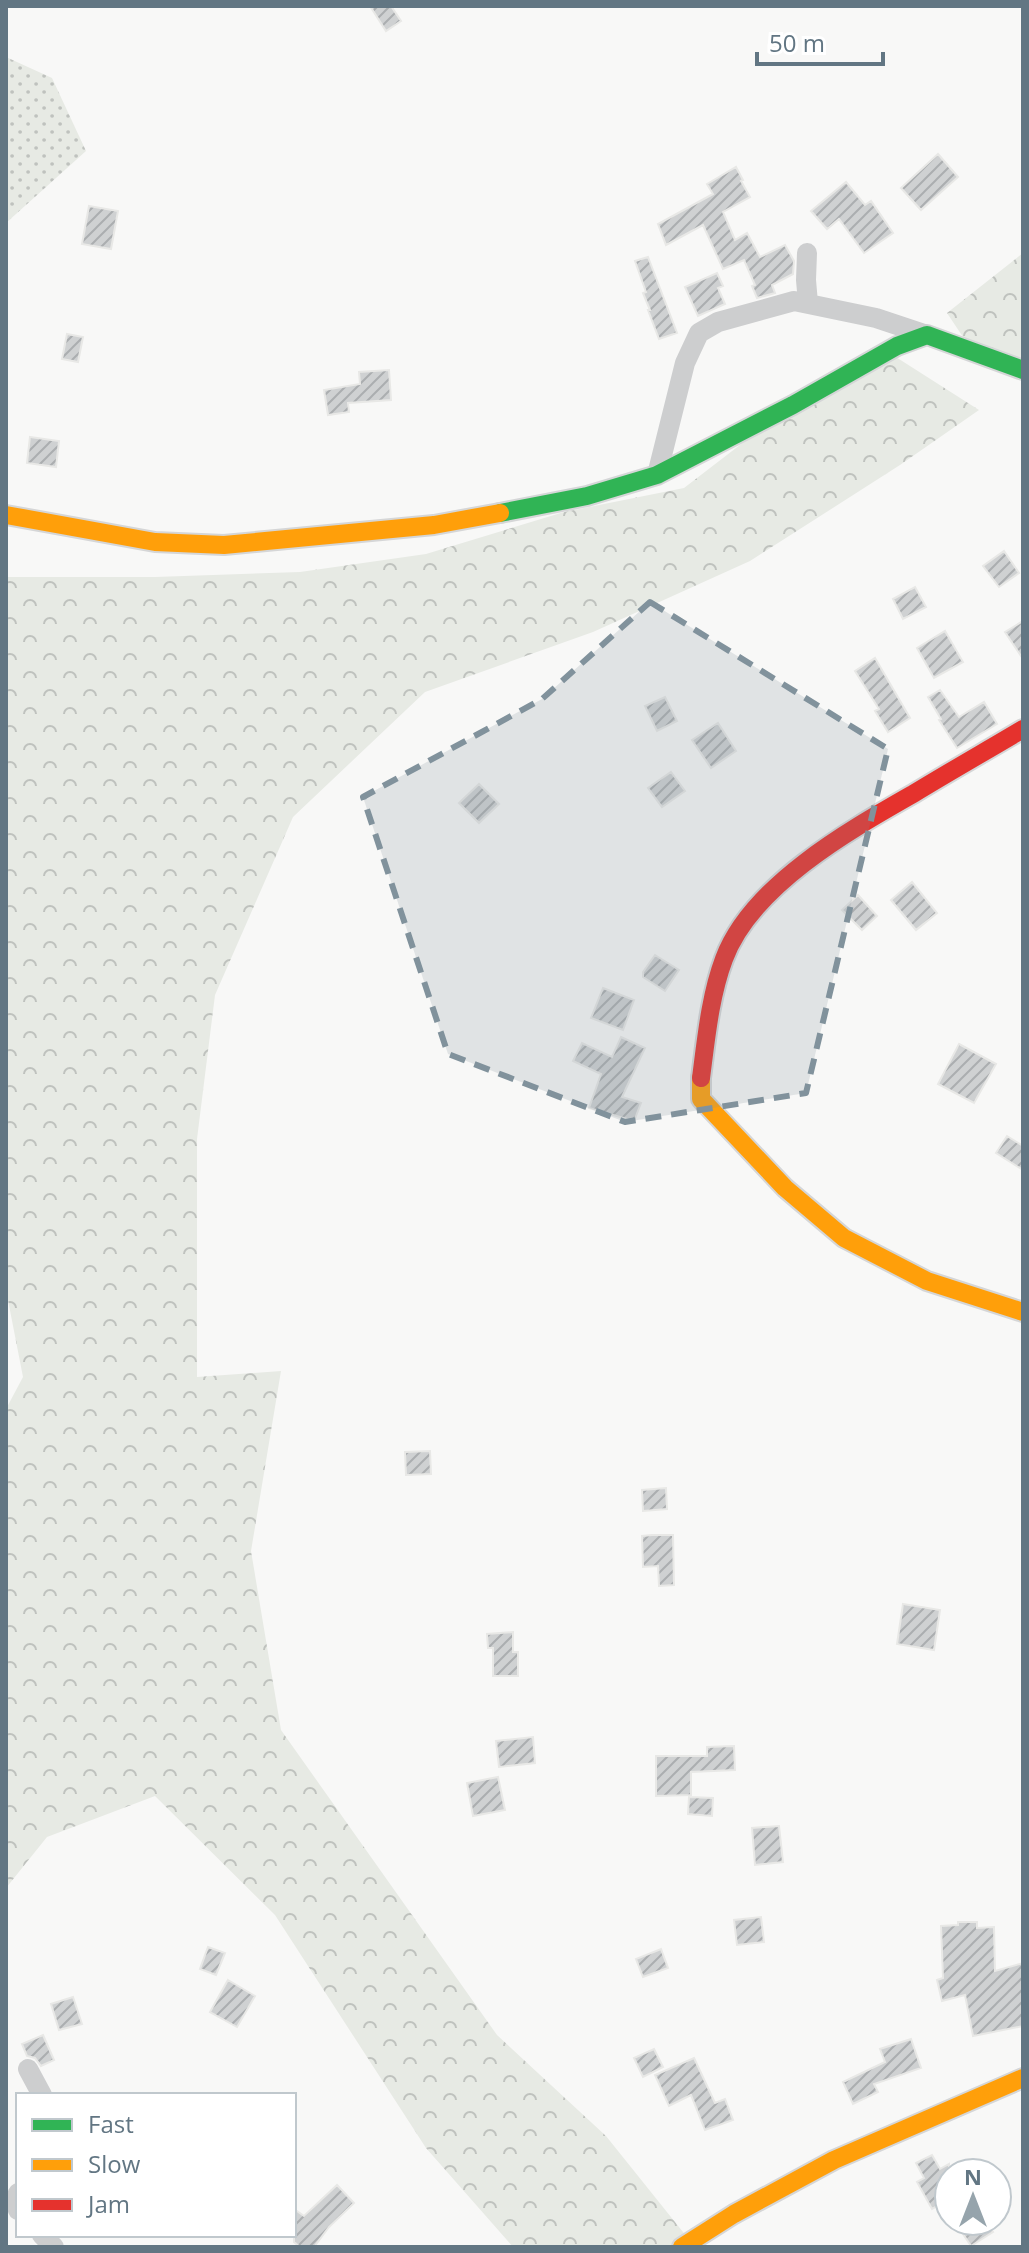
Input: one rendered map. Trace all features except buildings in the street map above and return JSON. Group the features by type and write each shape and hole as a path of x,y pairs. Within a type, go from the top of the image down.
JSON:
{"street":[{"path":"807,253 808,303"},
{"path":"657,475 685,363 699,333 718,322 772,306 794,301 876,318 1023,370"},
{"path":"6,515 155,542 224,545 434,525 587,496 657,475 793,405 884,352 927,335"},
{"path":"1023,729 816,853 751,911 724,958 709,1019 700,1083 701,1099 710,1109 785,1188 844,1238 927,1281 1023,1312"},
{"path":"28,2069 41,2093"},
{"path":"682,2247 734,2214 834,2160 1023,2078"}],"highlighted area":[{"path":"650,602 888,749 806,1093 625,1122 448,1054 363,797 542,699"}],"green space":[{"path":"6,57 52,78 86,151 6,223"},
{"path":"1023,253 1023,371 973,352 947,313"},
{"path":"888,352 979,410 900,465 750,561 593,632 425,692 293,817 215,995 197,1139 197,1377 281,1371 251,1551 281,1730 497,2035 606,2136 695,2247 513,2247 426,2148 275,1915 155,1796 47,1837 6,1888 6,1409 23,1377 6,1290 6,577 155,577 300,572 426,554 564,512 684,488 762,428"}],"traffic: fast":[{"path":"500,513 587,496 657,475 793,405 897,346 927,335 1023,370"}],"traffic: slow":[{"path":"6,515 155,542 224,545 434,525 500,513"},
{"path":"701,1078 701,1099 785,1188 844,1238 927,1281 1023,1312"},
{"path":"682,2247 734,2214 834,2160 1023,2078"}],"traffic: jam":[{"path":"701,1078 719,973 737,932 756,908 779,884 832,843 1023,729"}]}
